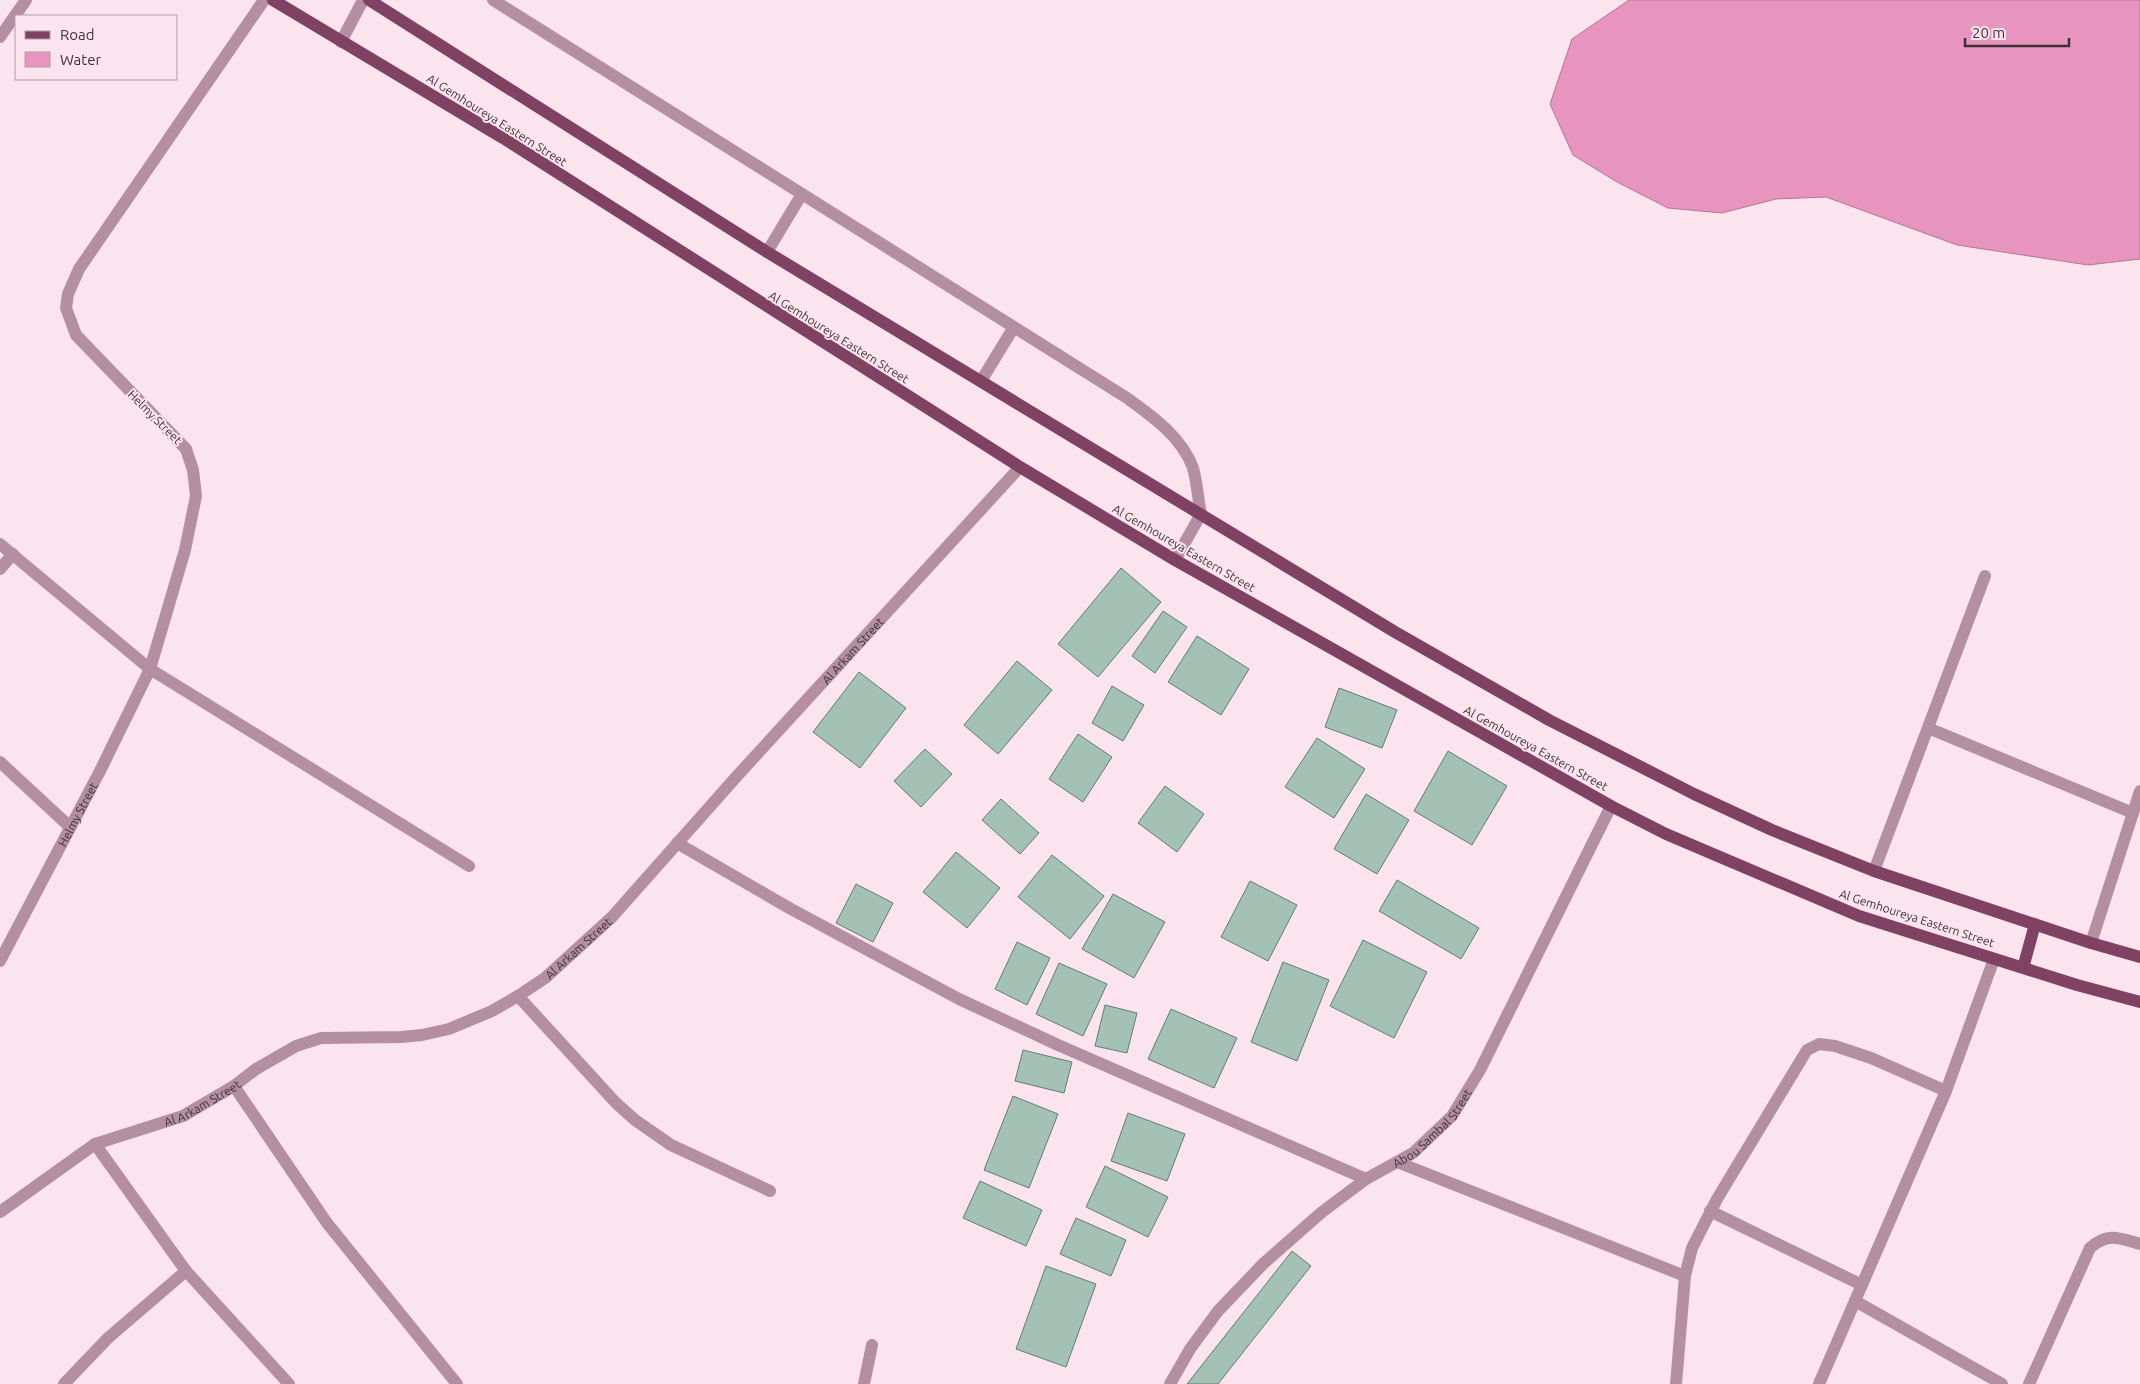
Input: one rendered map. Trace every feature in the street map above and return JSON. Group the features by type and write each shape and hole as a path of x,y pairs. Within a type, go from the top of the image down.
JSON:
{"main road":[{"name":"Al Gemhoureya Eastern Street","path":"273,0 503,138 1020,468 1175,560 1611,806 1666,834 1859,916 2023,968 2140,1002"},
{"path":"369,0 767,252 1395,632 1548,720 1694,794 1772,830 1874,871 2091,943 2140,957"},
{"path":"2023,968 2036,924"}],"street":[{"path":"16,15 26,0"},
{"name":"Helmy Street","path":"0,962 100,771 150,669 185,550 196,496 193,470 186,449 76,335 66,308 68,294 79,269 264,0"},
{"path":"341,42 363,0"},
{"path":"493,0 1127,398 1154,418 1176,440 1192,467 1201,514 1175,560"},
{"path":"0,38 15,16"},
{"path":"767,252 802,194"},
{"path":"981,381 1014,327"},
{"name":"Al Arkam Street","path":"0,1212 95,1144 183,1116 234,1086 256,1069 309,1040 422,1035 449,1029 492,1011 518,996 567,960 612,917 677,843 1020,468"},
{"path":"0,544 150,669 469,866"},
{"path":"0,570 13,554"},
{"path":"1874,871 1985,576"},
{"path":"1928,728 2133,813"},
{"path":"0,762 70,827"},
{"path":"2091,943 2140,791"},
{"name":"Abou Sambal Street","path":"1170,1384 1190,1348 1218,1311 1262,1264 1322,1212 1366,1179 1413,1153 1452,1116 1480,1070 1611,806"},
{"path":"677,843 791,909 958,1000 1366,1179"},
{"path":"1819,1384 1946,1091 1994,959"},
{"path":"518,996 616,1103 634,1120 671,1144 770,1192"},
{"path":"1676,1384 1685,1276 1692,1248 1710,1211 1804,1056 1812,1046 1827,1044 1871,1058 1946,1091"},
{"path":"234,1086 327,1223 457,1384"},
{"path":"95,1144 186,1271 273,1369 289,1384"},
{"path":"1396,1162 1685,1276"},
{"path":"1710,1211 1862,1285"},
{"path":"2030,1384 2090,1248 2102,1238 2113,1236 2140,1244"},
{"path":"64,1384 108,1338 186,1271"},
{"path":"1855,1301 2002,1384"},
{"path":"864,1384 872,1345"}],"water":[{"path":"1629,0 2140,0 2140,259 2088,265 1957,245 1826,197 1776,199 1722,213 1668,208 1617,182 1573,155 1550,104 1572,39"}],"building":[{"path":"1121,568 1161,602 1098,677 1058,644"},
{"path":"1163,611 1187,627 1155,673 1132,656"},
{"path":"1197,636 1249,669 1221,715 1168,682"},
{"path":"1017,661 1052,690 998,754 964,725"},
{"path":"859,672 906,708 860,768 813,732"},
{"path":"1112,686 1144,705 1123,741 1092,723"},
{"path":"1339,688 1397,710 1382,748 1325,727"},
{"path":"1078,734 1112,757 1083,802 1049,779"},
{"path":"1317,738 1365,769 1334,818 1285,787"},
{"path":"925,749 952,774 921,807 894,781"},
{"path":"1448,751 1507,786 1472,845 1414,811"},
{"path":"1165,786 1204,814 1177,852 1138,823"},
{"path":"1366,794 1409,820 1377,874 1334,849"},
{"path":"1001,799 1039,833 1020,854 982,820"},
{"path":"956,852 1000,888 967,928 923,892"},
{"path":"1052,855 1104,896 1070,939 1018,897"},
{"path":"1397,880 1479,928 1461,959 1379,911"},
{"path":"1250,881 1297,905 1268,961 1221,937"},
{"path":"856,884 893,903 873,942 836,923"},
{"path":"1113,894 1165,922 1134,978 1082,949"},
{"path":"1363,940 1427,972 1394,1038 1330,1006"},
{"path":"1017,942 1050,958 1027,1005 995,989"},
{"path":"1283,962 1329,980 1297,1061 1251,1042"},
{"path":"1059,963 1107,984 1083,1036 1036,1014"},
{"path":"1105,1005 1137,1013 1127,1053 1095,1046"},
{"path":"1171,1009 1237,1038 1214,1088 1148,1059"},
{"path":"1023,1050 1072,1062 1064,1093 1015,1081"},
{"path":"1013,1096 1058,1114 1029,1188 984,1170"},
{"path":"1128,1113 1185,1134 1167,1181 1111,1161"},
{"path":"1105,1166 1168,1197 1148,1237 1086,1207"},
{"path":"980,1181 1042,1210 1026,1246 963,1218"},
{"path":"1076,1218 1126,1240 1111,1276 1060,1254"},
{"path":"1292,1251 1311,1266 1218,1384 1187,1384"},
{"path":"1046,1266 1096,1284 1066,1367 1016,1349"}]}
